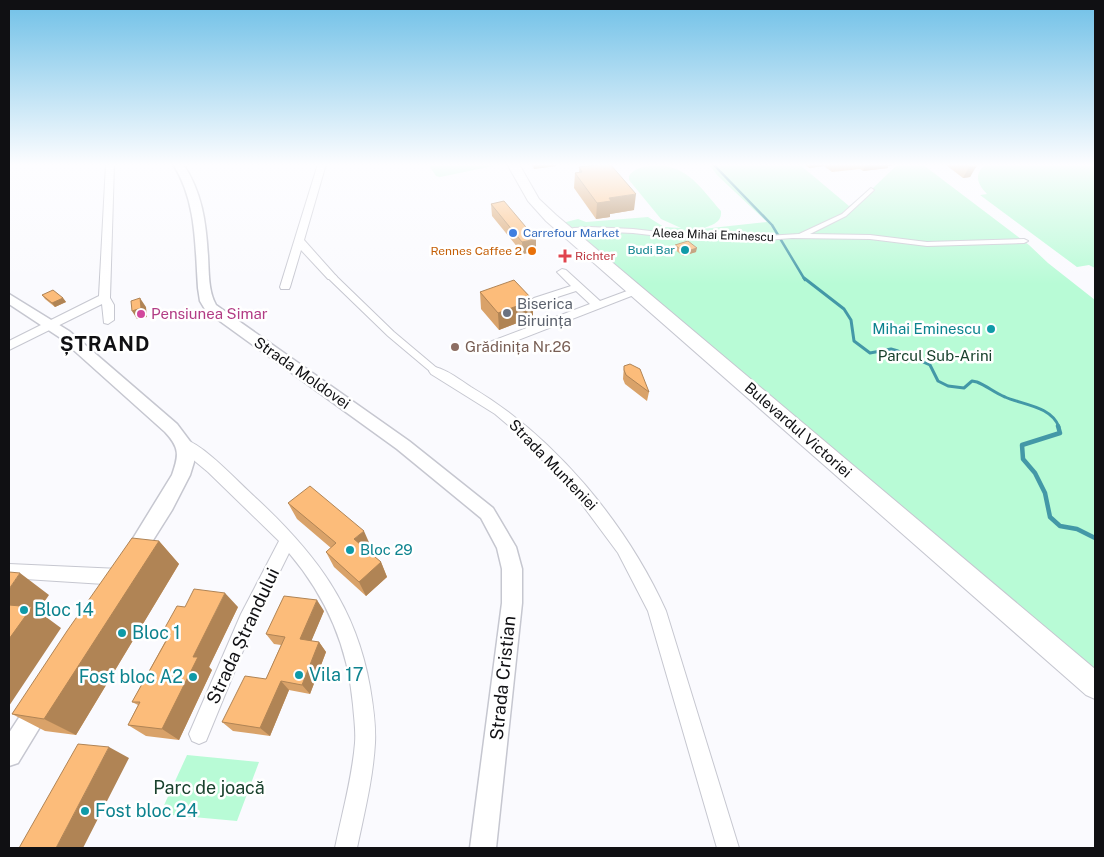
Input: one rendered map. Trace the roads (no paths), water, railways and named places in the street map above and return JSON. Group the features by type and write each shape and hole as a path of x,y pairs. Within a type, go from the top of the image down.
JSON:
{"main road":[{"name":"Bulevardul Victoriei","path":"537,204 1095,686"}],"street":[{"path":"108,204 104,298 108,306 108,320"},
{"name":"Strada Moldovei","path":"196,204 204,288 211,308 404,444 487,512"},
{"path":"285,287 311,204"},
{"name":"Aleea Mihai Eminescu","path":"574,230 590,228 676,236 715,234 751,238 795,236 844,215 856,204"},
{"path":"795,236 870,237 927,244 1024,240"},
{"name":"Strada Munteniei","path":"300,242 332,277 391,334 435,371 501,412 520,427 573,481 602,516 632,558 646,584 657,611 728,848"},
{"path":"562,272 598,305"},
{"path":"538,300 578,287"},
{"path":"491,346 635,290"},
{"path":"9,298 52,325 171,428 185,452 223,478 288,539 314,571 332,600 354,652 359,676 365,743 346,848"},
{"path":"9,346 104,298"},
{"path":"9,571 115,585 177,483 185,452"},
{"name":"Strada Cristian","path":"483,848 513,584 512,568 506,547 487,512"},
{"name":"Strada Ștrandului","path":"199,734 247,620 288,539"},
{"path":"9,754 52,685"}],"waterway":[{"path":"752,204 772,225 805,280"},
{"path":"804,278 844,309 851,320 854,341 870,353 891,349 898,351 930,365 938,381 948,386 964,388 972,381 977,382 1005,397 1043,410 1055,420 1059,427"},
{"path":"1058,426 1060,433 1022,445 1023,459 1035,473 1045,493 1050,517 1060,526 1077,529 1095,538"}],"place":[{"name":"Carrefour Market","path":"513,233"},
{"name":"Budi Bar","path":"685,250"},
{"name":"Rennes Caffee 2","path":"532,251"},
{"name":"Richter","path":"565,256"},
{"name":"Biserica Biruința","path":"507,313"},
{"name":"Pensiunea Simar","path":"141,314"},
{"name":"Mihai Eminescu","path":"991,329"},
{"name":"Grădinița Nr.26","path":"455,347"},
{"name":"Bloc 29","path":"350,550"},
{"name":"Bloc 14","path":"24,610"},
{"name":"Bloc 1","path":"122,633"},
{"name":"Vila 17","path":"299,675"},
{"name":"Fost bloc A2","path":"193,677"},
{"name":"Fost bloc 24","path":"85,811"}],"district":[{"name":"ȘTRAND","path":"105,344"}],"park label":[{"name":"Parcul Sub-Arini","path":"935,356"},
{"name":"Parc de joacă","path":"209,788"}]}
